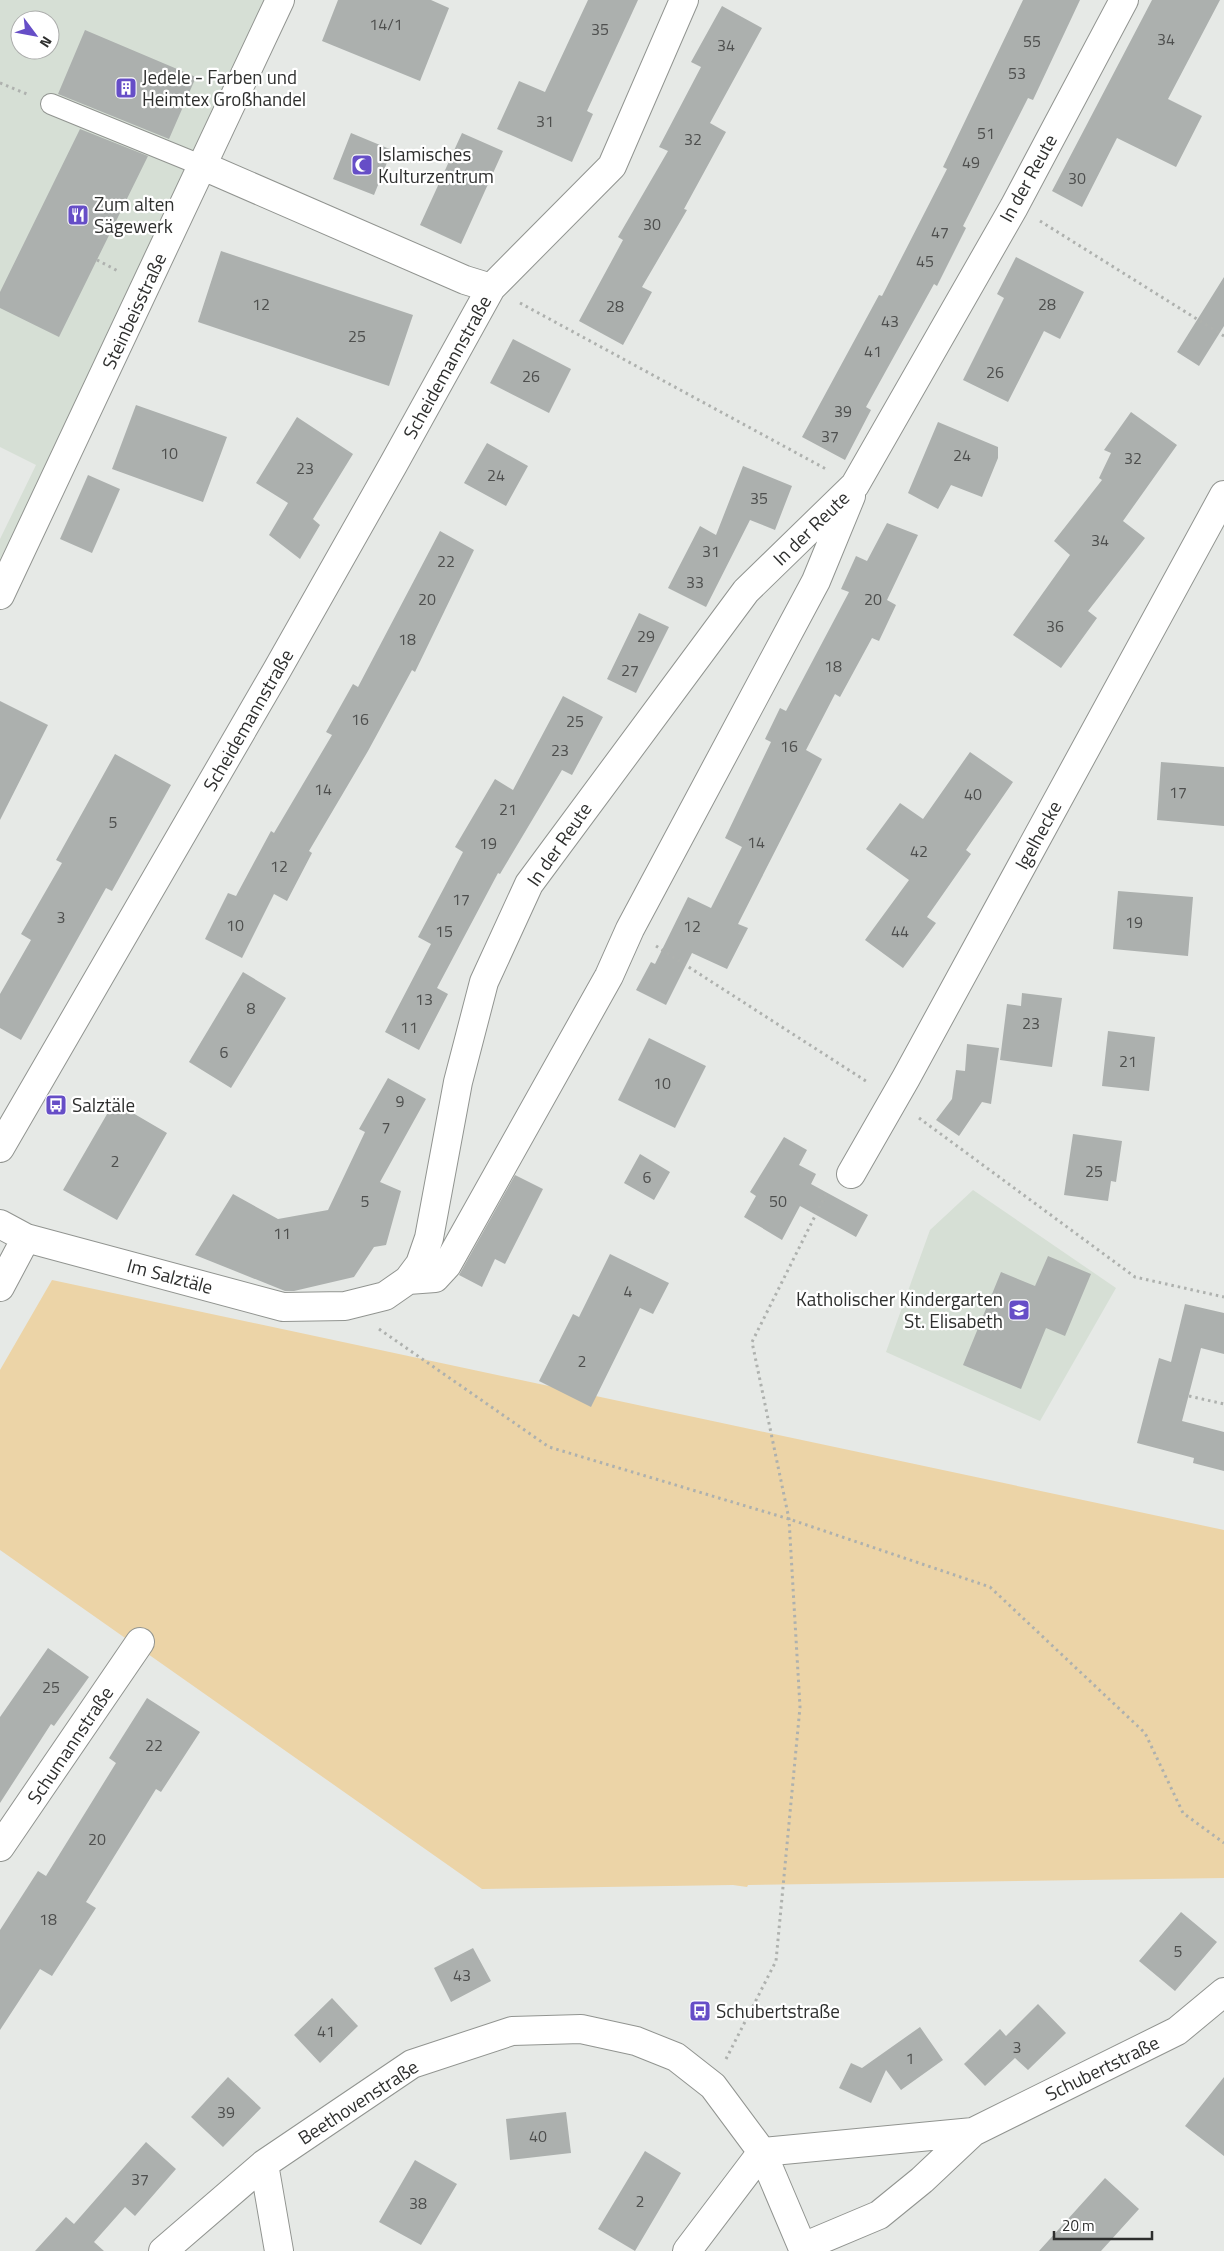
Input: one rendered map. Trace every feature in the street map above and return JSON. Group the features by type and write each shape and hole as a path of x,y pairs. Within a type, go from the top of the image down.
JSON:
{"street":[{"name":"Steinbeisstraße","path":"0,595 280,0"},
{"name":"Scheidemannstraße","path":"0,1148 394,466 490,288 612,166 684,0"},
{"name":"In der Reute","path":"408,1280 435,1278 447,1265 609,976 630,929 816,581 856,485 1014,206 1124,0"},
{"name":"Scheidemannstraße","path":"203,166 466,280 490,288"},
{"name":"In der Reute","path":"345,1306 385,1296 408,1280 420,1264 429,1238 458,1082 484,982 529,884 746,591 856,485"},
{"name":"Igelhecke","path":"851,1174 894,1099 1224,494"},
{"name":"Im Salztäle","path":"0,1224 26,1238 283,1306 345,1306"},
{"path":"0,1287 26,1238"},
{"name":"Schumannstraße","path":"0,1847 140,1642"},
{"name":"Schubertstraße","path":"762,2152 973,2132 1177,2031 1224,1992"},
{"name":"Beethovenstraße","path":"163,2251 264,2164 412,2064 512,2030 582,2029 636,2041 676,2058 713,2086 762,2152 803,2249"},
{"path":"803,2249 880,2215 922,2180 973,2132"},
{"path":"687,2251 762,2152"},
{"path":"264,2164 279,2251"}],"lane":[{"path":"51,104 203,166"}],"path":[{"path":"1055,230 1224,336"},
{"path":"97,260 116,269"},
{"path":"490,288 856,485"},
{"path":"630,929 894,1099 1135,1277 1224,1297"},
{"path":"713,2086 776,1960 800,1707 789,1519 752,1342 834,1178 851,1174"},
{"path":"345,1306 549,1447 789,1519 990,1587 1145,1734 1183,1813 1224,1843"},
{"path":"1189,1396 1224,1404"}],"shaded area":[{"path":"0,0 275,0 0,574 0,539 36,465 0,447"},
{"path":"973,1190 1116,1288 1040,1421 886,1352 930,1230"},
{"path":"52,1280 1224,1530 1224,1878 748,1885 747,1887 733,1885 482,1889 0,1550 0,1370"}],"building":[{"path":"338,0 431,0 449,8 420,81 322,41"},
{"path":"588,0 638,0 587,111 593,114 572,162 497,129 519,81 545,92"},
{"path":"1023,0 1080,0 1033,100 1028,98 963,226 966,228 937,286 934,284 866,407 871,410 845,460 802,437 879,295 882,296 947,169 943,167"},
{"path":"1152,0 1220,0 1168,99 1202,116 1176,167 1117,138 1082,207 1052,191"},
{"path":"722,6 762,28 710,123 726,132 684,209 687,210 642,287 652,292 623,345 579,321 623,240 618,237 668,151 659,147 701,67 691,62"},
{"name":"Jedele - Farben und Heimtex Großhandel","path":"85,30 196,77 169,139 58,94"},
{"name":"Zum alten Sägewerk","path":"80,129 148,156 59,337 0,308 0,292"},
{"name":"Islamisches Kulturzentrum","path":"351,133 392,150 374,195 333,179"},
{"path":"462,133 503,151 461,244 420,225"},
{"path":"221,251 413,315 389,386 198,322"},
{"path":"1016,257 1084,292 1060,339 1044,331 1008,402 963,380 1004,298 997,294"},
{"path":"1224,277 1224,326 1199,366 1177,352"},
{"path":"513,339 571,369 549,413 490,383"},
{"path":"136,405 227,437 203,502 112,469"},
{"path":"1131,412 1177,445 1123,521 1145,538 1088,611 1097,618 1061,668 1013,635 1070,555 1054,541 1102,480 1099,478 1111,453 1104,450"},
{"path":"297,417 353,454 313,519 320,525 300,559 269,535 288,503 256,483"},
{"path":"938,422 998,447 998,458 982,497 951,485 938,509 908,493"},
{"path":"487,443 528,466 506,506 464,483"},
{"path":"743,466 792,486 775,530 750,520 706,607 668,588 700,526 716,535"},
{"path":"88,475 120,489 92,553 60,539"},
{"path":"887,523 918,535 887,600 896,605 879,641 872,638 840,697 835,694 806,750 822,759 738,924 748,928 727,969 692,953 666,1005 636,990 651,962 655,964 688,897 711,908 742,847 725,838 771,742 765,739 780,708 786,711 849,592 841,589 856,556 867,561"},
{"path":"440,531 474,550 415,672 412,670 368,751 309,851 312,853 287,901 274,894 242,958 205,939 228,893 236,896 271,831 274,833 332,735 326,732 353,684 358,687"},
{"path":"639,613 669,627 636,693 607,679"},
{"path":"563,696 603,717 572,775 562,770 500,874 498,873 437,988 448,994 419,1050 385,1032 431,944 418,937 463,852 455,847 495,779 513,790"},
{"path":"0,701 48,725 0,820"},
{"path":"970,752 1013,782 966,850 971,854 927,917 936,923 903,968 865,940 909,880 866,849 900,803 923,819"},
{"path":"115,754 171,785 112,891 106,888 21,1040 0,1028 0,994 31,940 21,934 62,863 56,860"},
{"path":"1161,762 1224,767 1224,826 1157,820"},
{"path":"1118,891 1193,897 1188,956 1113,949"},
{"path":"243,972 286,998 231,1088 189,1062"},
{"path":"1022,993 1062,998 1052,1067 1000,1060 1007,1004 1021,1006"},
{"path":"1108,1031 1155,1037 1149,1091 1102,1086"},
{"path":"649,1038 706,1066 675,1128 618,1100"},
{"path":"967,1044 999,1048 991,1104 982,1102 959,1136 936,1120 952,1099 956,1070 965,1071"},
{"path":"388,1078 426,1099 380,1182 401,1191 386,1245 374,1247 354,1277 294,1291 285,1291 195,1255 233,1194 278,1219 328,1210 365,1132 359,1129"},
{"path":"114,1102 167,1133 117,1220 63,1190"},
{"path":"1073,1134 1122,1141 1116,1182 1111,1181 1108,1201 1064,1195"},
{"path":"784,1137 807,1150 799,1165 816,1174 811,1184 868,1215 856,1237 800,1206 782,1240 744,1217 756,1196 750,1192"},
{"path":"640,1154 670,1172 654,1200 624,1183"},
{"path":"515,1175 543,1189 505,1264 495,1259 482,1287 459,1275"},
{"path":"610,1254 669,1283 653,1314 640,1308 591,1407 539,1381 573,1314 579,1317"},
{"path":"1048,1256 1091,1274 1065,1336 1046,1328 1021,1389 963,1365 1001,1272 1035,1286"},
{"path":"1185,1304 1224,1313 1224,1354 1201,1348 1182,1421 1224,1432 1224,1471 1193,1463 1194,1458 1137,1443 1159,1358 1171,1362"},
{"path":"48,1648 89,1677 54,1726 51,1724 0,1803 0,1717"},
{"path":"147,1698 200,1732 161,1792 156,1789 86,1902 96,1908 52,1976 40,1969 0,2030 0,1930 38,1871 46,1876 116,1763 109,1758"},
{"path":"1181,1912 1217,1942 1175,1991 1139,1961"},
{"path":"473,1948 491,1981 451,2002 434,1968"},
{"path":"332,1998 358,2026 320,2063 294,2035"},
{"path":"1038,2004 1066,2033 1028,2070 1015,2058 985,2086 964,2064 1000,2029 1006,2036"},
{"path":"920,2027 943,2060 901,2090 886,2070 871,2103 839,2088 851,2063 862,2068"},
{"path":"228,2077 261,2108 223,2147 191,2117"},
{"path":"1224,2077 1224,2156 1185,2126"},
{"path":"566,2112 571,2153 510,2160 506,2119"},
{"path":"146,2142 176,2169 135,2216 125,2207 94,2242 104,2251 35,2251 66,2217 74,2224"},
{"path":"645,2151 681,2173 635,2251 598,2229"},
{"path":"415,2160 457,2184 421,2245 379,2222"},
{"path":"1105,2178 1139,2209 1101,2251 1039,2251"}],"place":[{"name":"Jedele - Farben und Heimtex Großhandel","path":"126,88"},
{"name":"Islamisches Kulturzentrum","path":"362,165"},
{"name":"Zum alten Sägewerk","path":"78,215"},
{"name":"Salztäle","path":"56,1105"},
{"name":"Katholischer Kindergarten St. Elisabeth","path":"1019,1310"},
{"name":"Schubertstraße","path":"700,2011"}]}
